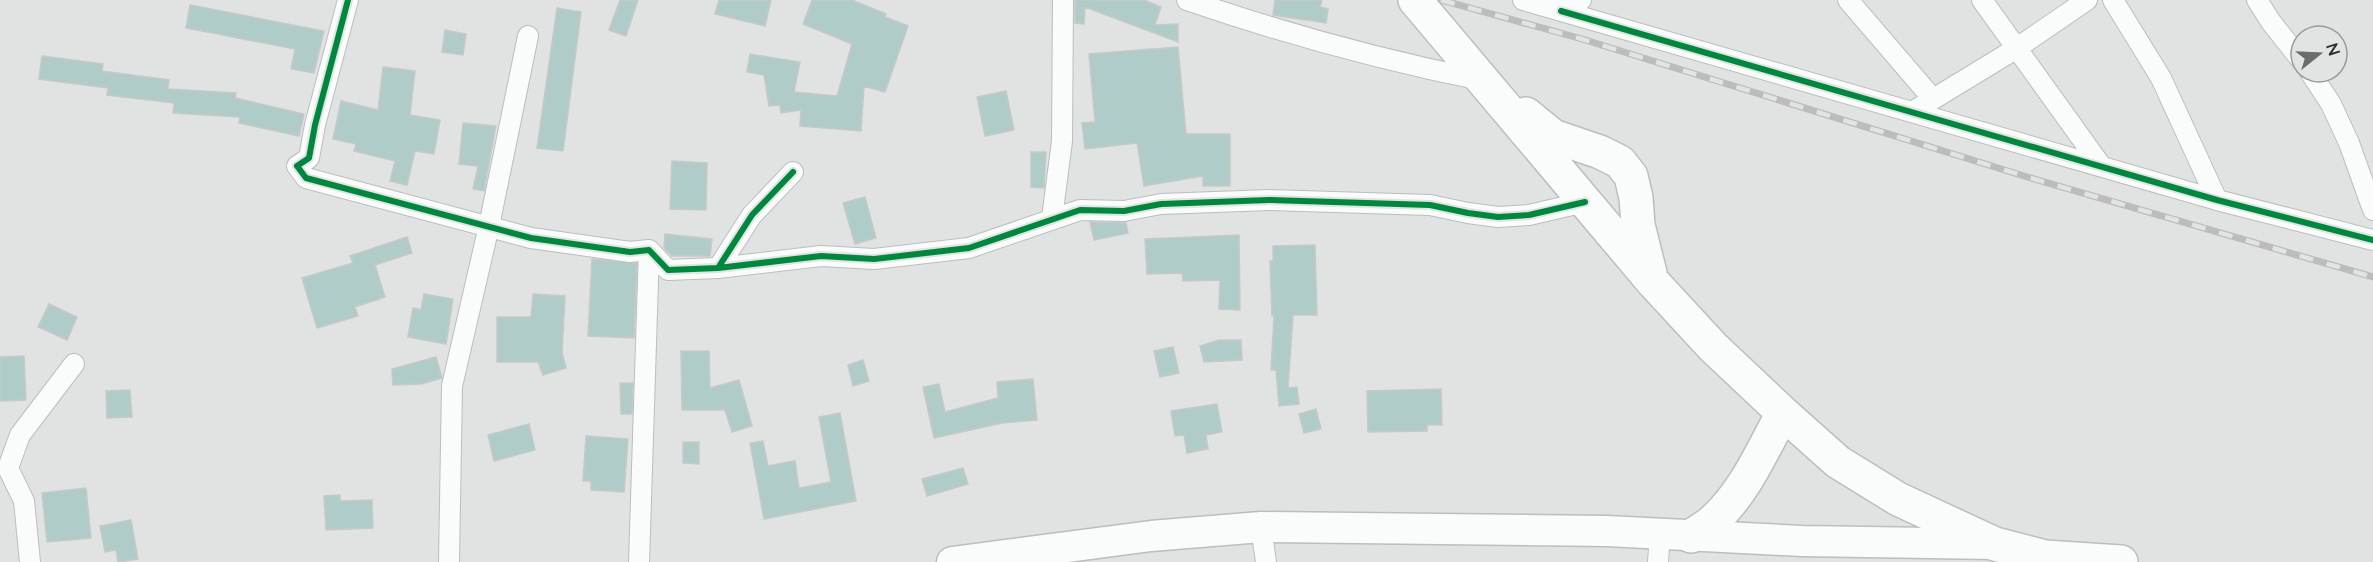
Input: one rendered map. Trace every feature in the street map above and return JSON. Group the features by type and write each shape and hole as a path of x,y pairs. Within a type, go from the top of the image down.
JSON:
{"highway":[{"path":"1415,0 1652,281 1713,346 1783,413 1848,468 1898,499 1995,544 2045,557 2121,562"},
{"path":"1440,0 1526,114 1553,136 1600,152 1620,162 1631,176 1636,198 1638,225 1652,281"},
{"path":"1670,544 1713,522 1729,506 1783,413"}],"main road":[{"path":"952,562 1151,536 1261,527 1607,531 1670,544 1802,541 1995,544"}],"street":[{"path":"348,0 309,158 297,166 306,178 531,238 630,252 649,250"},
{"path":"1052,218 1062,141 1063,0"},
{"path":"1187,0 1259,25 1401,63 1481,80"},
{"path":"1523,0 2217,200 2373,240"},
{"path":"1562,11 1581,0"},
{"path":"1848,0 1933,99"},
{"path":"1982,0 2102,166"},
{"path":"1912,112 2017,48 2087,0"},
{"path":"2113,0 2161,78 2217,200"},
{"path":"2257,0 2289,45"},
{"path":"449,562 452,386 489,226 528,36"},
{"path":"2318,84 2331,104 2345,134 2373,210"},
{"path":"718,268 752,215 793,172"},
{"path":"649,250 668,270 718,268 821,256 874,260 969,248 1080,210 1124,211 1161,204 1269,200 1430,205 1498,217 1529,215 1585,202"},
{"path":"639,562 649,250"},
{"path":"30,562 24,501 8,468 21,435 74,364"},
{"path":"1261,527 1266,562"}],"building":[{"path":"620,0 638,0 626,36 609,30"},
{"path":"719,0 771,0 765,26 715,14"},
{"path":"812,0 852,0 908,26 885,92 864,86 861,131 800,126 801,110 781,113 780,105 769,106 764,75 747,72 750,54 800,62 794,92 837,96 852,44 803,24"},
{"path":"1075,0 1144,0 1161,7 1155,25 1178,24 1178,42 1085,7 1084,24 1075,23"},
{"path":"1275,0 1322,0 1320,7 1328,9 1326,23 1273,15"},
{"path":"190,5 324,31 314,73 291,69 295,49 186,28"},
{"path":"557,8 581,12 563,151 537,148"},
{"path":"445,30 466,34 463,55 442,52"},
{"path":"1178,47 1186,134 1230,134 1230,186 1203,186 1203,176 1144,186 1137,143 1085,149 1082,123 1095,122 1089,54"},
{"path":"42,56 103,64 102,71 169,80 168,89 236,93 235,98 304,114 299,136 239,123 240,117 173,113 174,103 107,95 108,88 39,79"},
{"path":"383,67 415,71 410,115 440,120 434,154 415,151 407,185 390,181 395,161 354,151 356,144 333,139 341,101 378,110"},
{"path":"1006,91 1014,130 985,136 977,97"},
{"path":"463,123 496,126 484,191 473,189 478,166 459,164"},
{"path":"1031,152 1046,152 1044,188 1031,187"},
{"path":"672,161 707,163 706,210 670,209"},
{"path":"865,197 876,238 855,244 843,203"},
{"path":"1090,222 1126,223 1128,233 1094,240"},
{"path":"665,234 712,239 710,256 672,256 664,248"},
{"path":"1239,235 1240,310 1219,309 1220,280 1183,281 1182,273 1147,274 1145,239"},
{"path":"407,237 412,253 375,265 385,297 355,307 358,316 317,328 302,278 353,263 350,256"},
{"path":"1315,245 1317,315 1293,315 1288,388 1297,387 1299,404 1279,406 1276,370 1271,370 1274,316 1272,316 1270,261 1273,261 1273,246"},
{"path":"592,259 637,263 634,338 588,336"},
{"path":"424,294 453,299 446,344 408,337 413,308 421,310"},
{"path":"533,294 565,296 562,352 566,368 543,375 538,362 497,362 497,317 531,317"},
{"path":"49,304 77,317 67,340 38,327"},
{"path":"1219,340 1241,340 1242,360 1204,362 1200,346"},
{"path":"1173,347 1179,373 1160,377 1154,351"},
{"path":"681,351 709,351 710,388 739,380 752,426 732,432 725,410 682,410"},
{"path":"24,356 26,400 0,401 0,357"},
{"path":"436,357 442,378 421,384 393,385 392,369"},
{"path":"863,360 869,381 853,386 848,365"},
{"path":"1033,379 1037,420 1002,423 934,438 923,387 939,384 945,412 998,398 997,382"},
{"path":"620,383 633,383 632,414 621,414"},
{"path":"1441,389 1442,425 1427,425 1427,431 1368,432 1367,391"},
{"path":"130,390 132,417 107,418 106,391"},
{"path":"1217,404 1222,432 1206,435 1208,449 1187,453 1184,435 1175,436 1171,411"},
{"path":"1316,409 1321,429 1304,433 1299,414"},
{"path":"840,413 856,501 764,519 750,443 763,441 768,466 795,461 799,488 831,482 819,417"},
{"path":"529,424 535,450 494,461 488,435"},
{"path":"586,436 628,439 624,492 591,490 591,481 583,481"},
{"path":"683,442 699,442 699,464 683,463"},
{"path":"963,468 968,484 927,496 922,479"},
{"path":"86,488 91,538 47,542 42,493"},
{"path":"340,495 340,501 372,500 373,528 326,530 324,496"},
{"path":"131,520 138,559 118,562 116,550 105,552 100,526"}],"railway":[{"path":"1441,0 1582,39 2024,176 2373,277"}],"cycle path":[{"path":"348,0 315,125 309,158 297,166 306,178 531,238 630,252 649,250 668,270 718,268 752,215 793,172"},
{"path":"1561,11 2217,200 2373,240"},
{"path":"718,268 821,256 874,259 969,248 1080,210 1124,211 1161,204 1269,200 1430,205 1498,217 1529,215 1585,202"}]}
